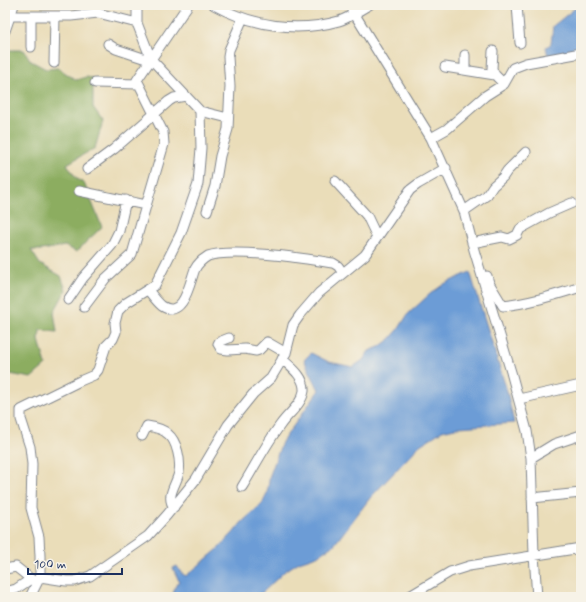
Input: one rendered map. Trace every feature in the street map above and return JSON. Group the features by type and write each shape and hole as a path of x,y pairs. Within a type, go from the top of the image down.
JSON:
{"street":[{"path":"5,30 14,5"},
{"path":"137,5 137,23 151,59 200,111 228,118"},
{"path":"84,307 105,278 132,254 164,144 163,132 137,80 188,5"},
{"path":"214,5 229,13 256,23 286,27 317,26 341,21 352,9 369,5"},
{"path":"517,5 520,42"},
{"path":"352,9 431,138 446,168 464,211 473,247 519,399 527,431 532,458 534,555 537,597"},
{"path":"10,16 71,16 98,13 137,23"},
{"path":"31,47 32,16"},
{"path":"54,63 55,16"},
{"path":"207,211 215,186 220,156 228,129 230,86 229,50 243,18"},
{"path":"108,44 116,49 146,59 151,59"},
{"path":"493,51 492,69 495,75 504,84"},
{"path":"431,138 447,129 485,96 504,84 513,68 526,62 581,53"},
{"path":"465,55 465,70"},
{"path":"445,66 495,75"},
{"path":"95,83 139,84"},
{"path":"87,169 114,150 169,101 174,98 186,96"},
{"path":"30,597 36,580 39,537 31,508 32,464 30,447 21,419 21,410 80,380 94,375 98,370 106,346 113,339 116,332 115,323 118,311 126,303 155,285 181,233 198,184 201,148 200,111"},
{"path":"464,211 487,195 493,186 526,152"},
{"path":"5,592 36,580 75,581 90,576 148,536 174,507 196,479 228,425 253,394 271,378 284,356 293,325 319,293 365,255 410,190 446,168"},
{"path":"335,181 367,216 377,237"},
{"path":"79,191 146,205"},
{"path":"68,300 83,278 112,245 119,231 126,200"},
{"path":"473,247 502,237 509,239 517,235 520,230 549,213 572,203"},
{"path":"473,247 480,253 489,283 503,306 517,305 546,298 581,287"},
{"path":"148,290 162,305 167,308 180,306 184,300 196,267 202,260 209,256 225,253 270,254 333,263 344,273"},
{"path":"229,338 219,342 218,344 221,348 228,350 258,350 267,342 271,343 298,373 303,383 304,391 301,400 281,425 242,487"},
{"path":"519,399 581,385"},
{"path":"142,436 147,426 154,427 172,437 180,463 179,472 170,496 170,503 174,507"},
{"path":"532,458 554,444 581,435"},
{"path":"532,498 581,492"},
{"path":"408,597 450,572 458,569 486,563 581,548"},
{"path":"5,567 16,567 36,580"}],"green space":[{"path":"5,50 24,50 31,61 46,69 58,68 76,80 86,77 93,78 93,107 103,121 95,148 67,164 76,178 84,183 102,227 77,252 65,246 42,250 31,250 40,264 61,276 66,290 54,312 57,332 40,330 39,340 46,365 31,378 10,374 5,379"}],"water":[{"path":"581,5 581,51 548,56 546,47 551,44 553,26"},
{"path":"470,272 507,391 514,423 459,427 442,431 420,445 370,498 334,545 317,556 299,562 285,571 263,592 255,597 172,597 179,581 173,568 177,566 181,573 186,576 217,550 242,522 262,504 267,493 270,475 282,442 319,390 304,360 311,353 329,362 353,367 363,360 369,351 379,347 390,339 398,330 408,314 430,294 444,284"}]}
